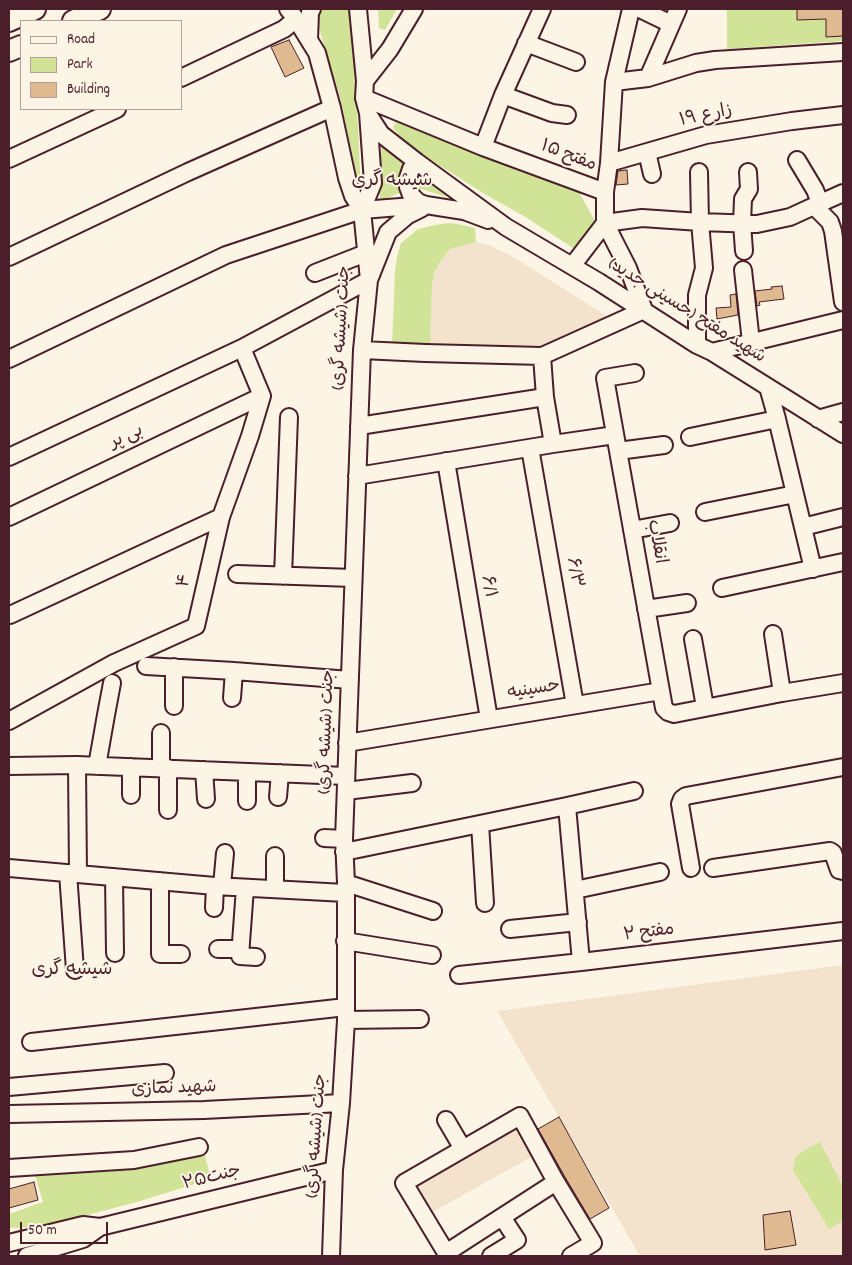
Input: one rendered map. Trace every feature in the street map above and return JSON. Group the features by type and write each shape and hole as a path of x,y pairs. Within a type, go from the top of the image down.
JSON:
{"main road":[{"path":"9,21 35,9"},
{"path":"75,20 100,9"}],"street":[{"path":"309,40 310,12 312,9"},
{"path":"365,81 390,49 414,9"},
{"path":"483,147 503,95 542,9"},
{"path":"605,192 609,163 614,82 631,9"},
{"path":"640,9 675,16 648,78"},
{"path":"358,11 373,184 362,210"},
{"path":"182,78 284,29 292,14 317,54 332,108 347,178 353,196 362,210"},
{"path":"526,44 576,62"},
{"path":"614,82 648,78 715,60 843,52"},
{"path":"503,95 552,113 567,115"},
{"path":"366,106 381,134 506,227"},
{"name":"مفتح ۱۵","path":"366,106 605,192 605,223 628,268 644,310"},
{"path":"9,257 188,172 332,108"},
{"path":"9,159 115,110"},
{"name":"۱۹ زارع","path":"609,163 706,135 843,115"},
{"path":"647,152 652,174"},
{"path":"797,160 815,190 817,204 830,222 833,231 843,302"},
{"path":"417,162 411,169 408,187 418,202 464,211 506,227"},
{"path":"699,172 700,222 704,268 697,295 704,348 751,342 843,320"},
{"path":"744,251 743,198 749,189 748,172"},
{"path":"572,266 605,223 642,218 757,224 790,218 843,193"},
{"path":"9,359 226,254 362,210 426,205"},
{"path":"9,457 242,348 369,280 388,232 408,215 426,205"},
{"name":"جنت (شیشه گری)","path":"331,1256 334,1170 346,1014 344,845 347,743 362,350 369,280 362,210"},
{"name":"شهید مفتح (حسینی جدید)","path":"506,227 644,310 843,434"},
{"path":"315,273 366,253"},
{"path":"743,270 751,342"},
{"path":"362,350 542,356 644,310"},
{"path":"242,348 262,396"},
{"path":"542,356 545,397 553,444"},
{"name":"انقلاب","path":"635,373 605,378 664,708 674,714 705,707"},
{"path":"768,387 812,569"},
{"name":"بی پر","path":"9,516 262,396"},
{"name":"۴","path":"9,721 114,664 196,626 221,517 262,396"},
{"path":"359,426 545,397"},
{"path":"818,418 843,412"},
{"path":"283,576 289,416"},
{"path":"690,437 777,418"},
{"path":"357,476 615,435"},
{"path":"618,451 664,444"},
{"name":"۶/۳","path":"530,448 575,705"},
{"name":"۶/۱","path":"446,461 489,719"},
{"path":"705,512 795,494"},
{"path":"10,615 221,517"},
{"path":"802,527 843,517"},
{"path":"632,530 670,523"},
{"path":"722,588 843,562"},
{"path":"237,574 353,578"},
{"path":"646,609 687,602"},
{"path":"772,634 782,693"},
{"path":"693,640 705,707 843,683"},
{"path":"146,666 350,680"},
{"path":"174,667 174,706"},
{"path":"232,698 234,671"},
{"path":"97,766 112,683"},
{"name":"حسینیه","path":"347,743 661,691"},
{"path":"161,733 168,810"},
{"path":"74,970 73,874 77,765"},
{"path":"9,766 77,765 226,770 280,773 346,784 412,782"},
{"path":"131,767 131,795"},
{"path":"691,868 680,804 686,796 843,767"},
{"path":"204,770 206,799"},
{"path":"247,772 247,801"},
{"path":"278,797 280,773"},
{"path":"324,838 344,845 416,837 567,806 634,790"},
{"path":"567,806 581,962"},
{"path":"480,824 485,903"},
{"path":"713,868 830,851 833,853 839,870 843,872"},
{"path":"214,908 225,853"},
{"path":"275,856 275,889"},
{"path":"9,868 245,888 346,888 433,911"},
{"path":"575,890 660,872"},
{"path":"114,877 115,953"},
{"path":"160,881 160,954 181,954"},
{"path":"245,888 240,956 256,957"},
{"path":"510,929 578,922"},
{"name":"مفتح ۲","path":"459,975 843,932"},
{"path":"345,941 432,955"},
{"path":"218,949 240,949"},
{"path":"31,1042 226,1020 346,1014 420,1019"},
{"path":"9,1087 165,1074"},
{"name":"شهید نمازی","path":"9,1114 204,1110 340,1103"},
{"path":"556,1182 447,1254 404,1183 520,1116 556,1182 593,1250 571,1256"},
{"path":"446,1120 463,1149"},
{"path":"9,1168 134,1160 199,1147"},
{"name":"جنت۲۵","path":"100,1227 334,1170"},
{"path":"491,1256 518,1240 502,1217"},
{"path":"9,1243 83,1225 100,1227"},
{"path":"27,1256 83,1239 100,1227"}],"shaded area":[{"path":"476,242 491,246 510,255 610,318 546,349 430,345 434,273 450,249"},
{"path":"843,965 843,1256 640,1256 497,1011"},
{"path":"521,1125 537,1154 429,1214 412,1184"}],"green space":[{"path":"316,9 351,9 353,15 360,195 339,93 314,12"},
{"path":"378,9 397,9 385,30 379,28"},
{"path":"727,9 843,9 843,41 727,49"},
{"path":"397,119 577,188 597,225 576,250 406,144 393,128"},
{"path":"382,140 409,165 402,192 380,201 379,183"},
{"path":"425,175 478,210 447,197 418,188 416,185 417,178"},
{"path":"448,223 475,228 476,242 450,249 434,273 430,345 392,346 395,271 401,243 418,229"},
{"path":"820,1142 843,1187 843,1221 829,1229 793,1170 796,1156"},
{"path":"204,1152 211,1179 137,1202 61,1222 37,1227 9,1228 9,1214 43,1202 33,1169"}],"building":[{"path":"797,9 843,9 843,36 826,37 826,19 797,20"},
{"path":"289,40 304,68 285,77 271,47"},
{"path":"627,170 628,184 616,185 618,171"},
{"path":"782,286 784,299 759,302 760,305 757,306 755,291"},
{"path":"736,294 738,315 717,319 716,308 731,307 730,295"},
{"path":"559,1117 609,1208 590,1219 538,1129"},
{"path":"34,1182 38,1200 9,1208 9,1189"},
{"path":"790,1211 796,1245 765,1250 763,1215"}],"district":[{"name":"شیشه گری","path":"392,182"},
{"name":"شیشه گری","path":"72,971"}]}
